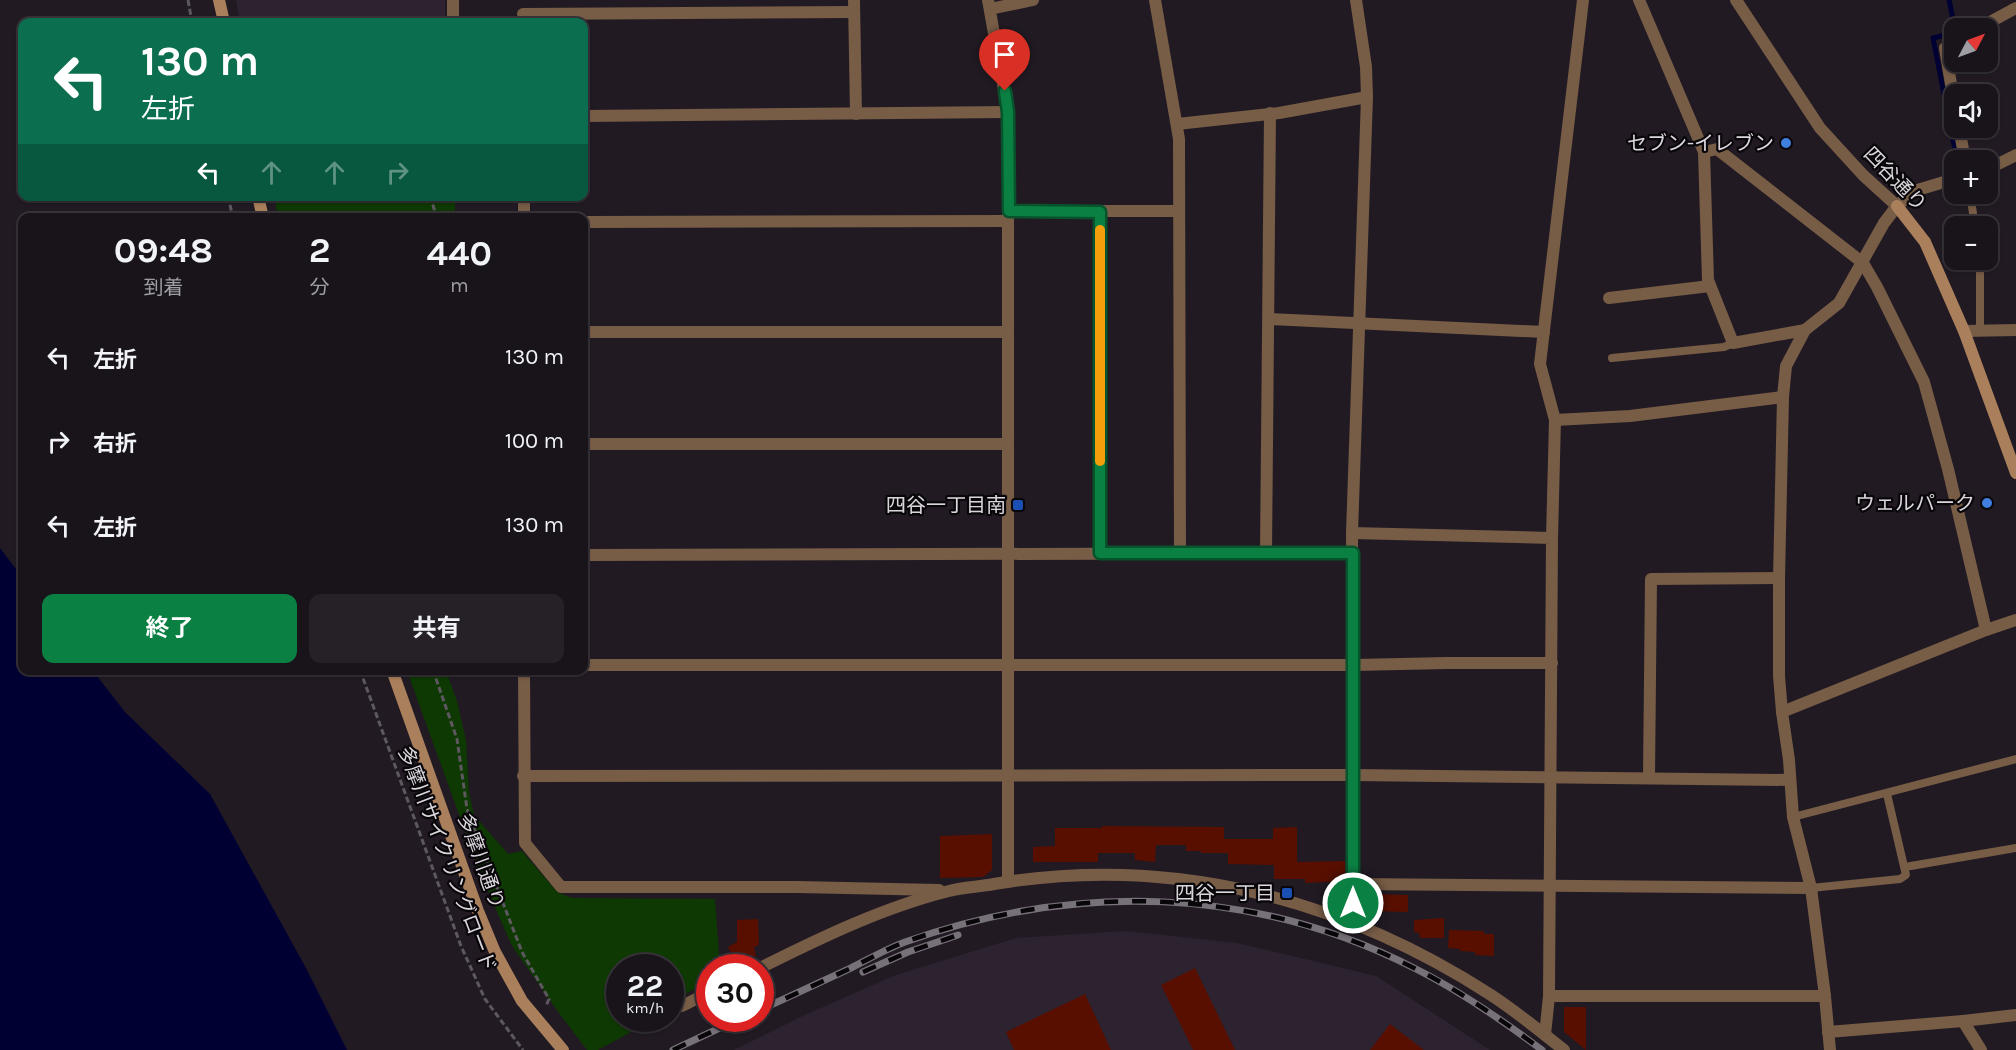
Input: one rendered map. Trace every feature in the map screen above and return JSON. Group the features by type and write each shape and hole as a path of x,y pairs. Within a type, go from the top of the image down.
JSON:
{"street":[{"path":"219,0 223,18"},
{"path":"453,0 453,18"},
{"path":"523,0 523,18 854,6 855,114"},
{"path":"1008,882 1008,112 989,4 1033,0"},
{"path":"1155,0 1178,124 1180,554"},
{"path":"1354,923 1352,534 1367,97 1366,67 1356,0"},
{"path":"1545,1035 1549,996 1554,420 1540,364 1583,0"},
{"path":"1639,0 1704,152 1707,268 1710,286 1733,343 1805,330"},
{"name":"四谷通り","path":"1737,0 1820,128 1863,175 1897,206 1925,242 1964,332 2016,473"},
{"path":"1998,18 2016,8"},
{"path":"1178,124 1270,113 1367,97"},
{"path":"588,116 1008,112"},
{"path":"1266,553 1270,113"},
{"path":"1704,152 1717,149 1863,263 1924,382 1948,469 1986,630"},
{"path":"1998,164 2016,155"},
{"path":"1830,1050 1811,888 1793,817 1779,676 1782,397 1786,366 1805,330 1839,303 1884,223 1897,206 1914,191 1944,182"},
{"path":"588,222 1009,216 1179,211"},
{"path":"1100,212 1100,553"},
{"path":"1609,298 1710,286"},
{"path":"1269,319 1359,321 1544,332"},
{"path":"1964,332 2016,330"},
{"path":"588,332 1008,332"},
{"path":"1554,420 1630,416 1782,397"},
{"path":"588,444 1008,444"},
{"path":"1352,534 1552,538"},
{"path":"588,555 1353,553"},
{"path":"1649,777 1651,579 1779,578"},
{"path":"1782,712 2016,620"},
{"path":"588,665 1552,663"},
{"name":"多摩川通り","path":"394,675 474,901 495,952 522,1001 563,1050"},
{"path":"524,675 525,843 561,887 798,887 951,890"},
{"path":"523,776 1352,775 1789,780"},
{"path":"774,962 904,904 951,890 1072,874 1174,877 1219,883 1278,898 1354,923 1445,967 1493,996 1564,1050"},
{"path":"1353,884 1811,888"},
{"path":"1549,996 1825,996"},
{"path":"1828,1032 2016,1015"},
{"path":"1963,1021 1981,1050"}],"lane":[{"path":"1980,270 1980,332"},
{"path":"1612,358 1724,347 1733,343"},
{"path":"1793,817 2016,759"},
{"path":"1811,888 1900,879 1906,875 1887,794"},
{"path":"1905,867 2016,848"}],"path":[{"path":"188,0 191,18"},
{"name":"多摩川サイクリングロード","path":"362,675 462,946 485,999 523,1050"},
{"path":"435,675 457,739 467,809 474,831 522,952 549,999 539,1022"}],"shaded area":[{"path":"236,0 445,0 445,18 239,18"},
{"path":"0,548 18,572 18,675 96,675 125,712 210,794 307,970 347,1050 0,1050"},
{"path":"1126,931 1237,943 1376,976 1490,1050 734,1050 807,1014 896,975 1016,938"}],"green space":[{"path":"275,201 455,201 455,213 277,213"},
{"path":"408,675 447,675 457,701 466,740 469,792 474,815 508,854 522,851 557,892 572,898 715,899 719,954 696,954 696,988 684,995 684,954 606,954 606,1032 631,1032 598,1050 587,1050 512,946 481,875"}],"building":[{"path":"1102,826 1224,827 1224,839 1273,839 1273,828 1297,827 1297,862 1345,861 1346,881 1305,883 1305,879 1274,879 1274,865 1228,864 1228,853 1186,851 1186,845 1156,845 1155,862 1135,860 1135,853 1098,853 1098,862 1033,862 1033,847 1055,846 1055,828 1102,828"},
{"path":"992,834 992,870 983,877 940,878 940,836"},
{"path":"1372,894 1408,895 1408,912 1371,911"},
{"path":"1444,918 1444,938 1420,938 1419,933 1414,932 1414,920"},
{"path":"758,919 759,945 754,947 756,954 732,954 728,947 737,942 737,920"},
{"path":"1449,930 1484,931 1484,934 1494,934 1494,956 1475,955 1475,952 1448,948"},
{"path":"1195,968 1235,1050 1193,1050 1161,985"},
{"path":"1085,994 1111,1050 1014,1050 1006,1032"},
{"path":"1564,1007 1586,1007 1586,1050 1564,1032"},
{"path":"1390,1024 1424,1050 1370,1050"}],"waterway":[{"path":"1949,0 1953,18"},
{"path":"1944,35 1933,38 1955,150"}],"railway":[{"path":"774,1004 905,942 969,923 1034,909 1098,902 1164,902 1228,908 1292,921 1355,942 1416,969 1465,996 1542,1050"},
{"path":"863,972 908,952 958,935"},
{"path":"673,1050 711,1032"}],"slow traffic":[{"path":"1100,230 1100,461"}],"place":[{"name":"セブン-イレブン","path":"1786,143"},
{"name":"ウェルパーク","path":"1987,503"},
{"name":"四谷一丁目南","path":"1018,505"},
{"name":"四谷一丁目","path":"1287,893"}],"route":[{"path":"1005,91 1008,112 1009,211 1100,212 1100,553 1353,553 1353,903"}]}
